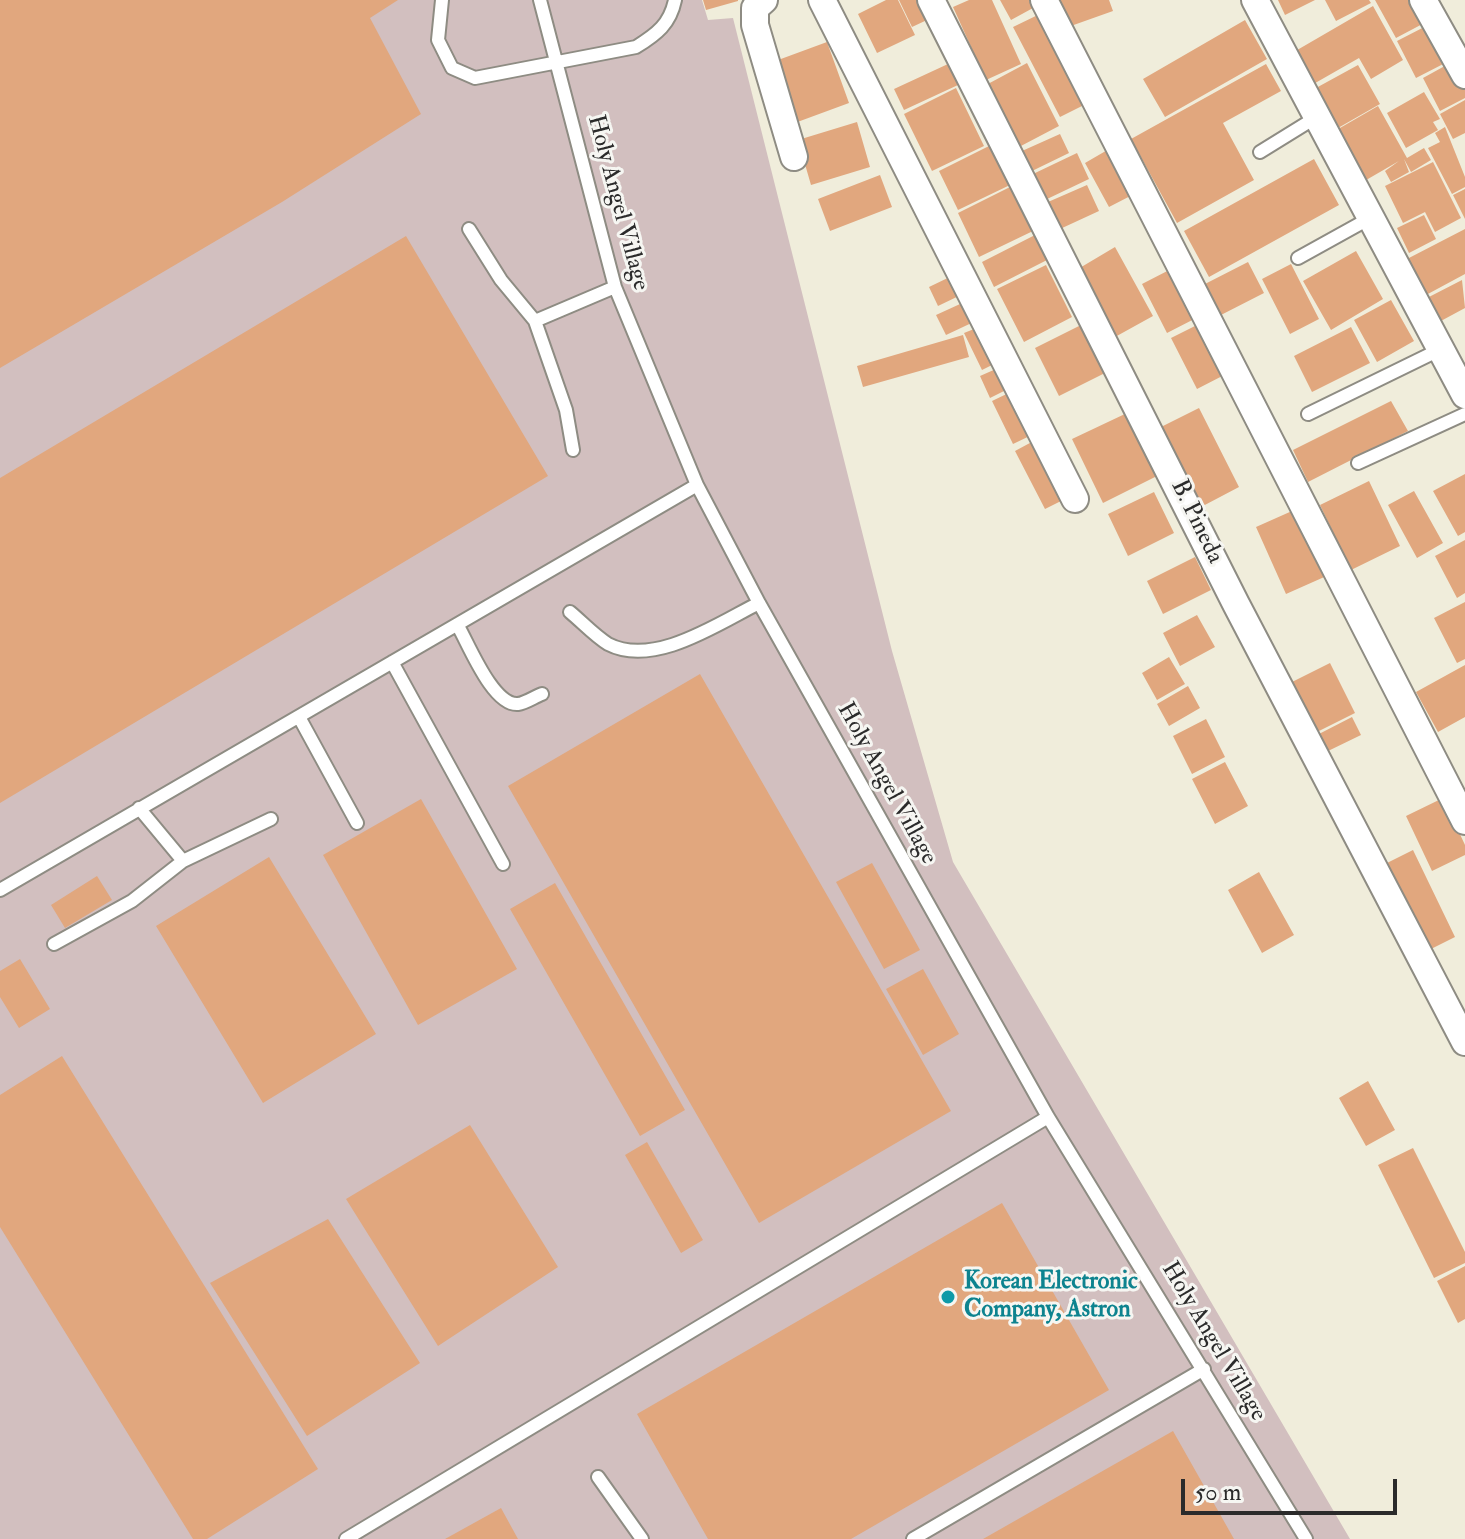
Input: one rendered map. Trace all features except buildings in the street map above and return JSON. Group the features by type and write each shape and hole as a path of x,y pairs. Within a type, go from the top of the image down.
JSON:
{"street":[{"path":"764,0 755,8 755,25 794,157"},
{"path":"822,0 1075,499"},
{"name":"B. Pineda","path":"931,0 1236,604 1465,1042"},
{"path":"1044,0 1465,821"},
{"path":"1255,0 1315,118 1372,217 1465,395"},
{"path":"1423,0 1465,75"}],"lane":[{"path":"442,0 438,40 452,68 475,78 557,65 636,47 658,34 671,17 675,0"},
{"name":"Holy Angel Village","path":"540,0 615,287 697,485 759,603 1048,1117 1306,1539"},
{"path":"1260,152 1315,118"},
{"path":"1298,258 1372,217"},
{"path":"469,229 501,280 535,321 566,410 573,450"},
{"path":"535,321 615,287"},
{"path":"1308,414 1439,350"},
{"path":"1358,463 1465,414"},
{"path":"0,890 697,485"},
{"path":"570,612 609,644 642,651 676,643 759,603"},
{"path":"458,626 495,694 508,702 520,704 542,694"},
{"path":"392,662 503,864"},
{"path":"299,717 357,823"},
{"path":"139,808 183,861"},
{"path":"54,944 132,901 183,861 271,819"},
{"path":"346,1539 1048,1117"},
{"path":"913,1539 1204,1369"},
{"path":"598,1477 642,1539"}],"shaded area":[{"path":"0,0 702,0 708,20 733,18 892,651 953,862 1350,1539 0,1539"}],"place":[{"name":"Korean Electronic Company, Astron","path":"948,1297"}]}
